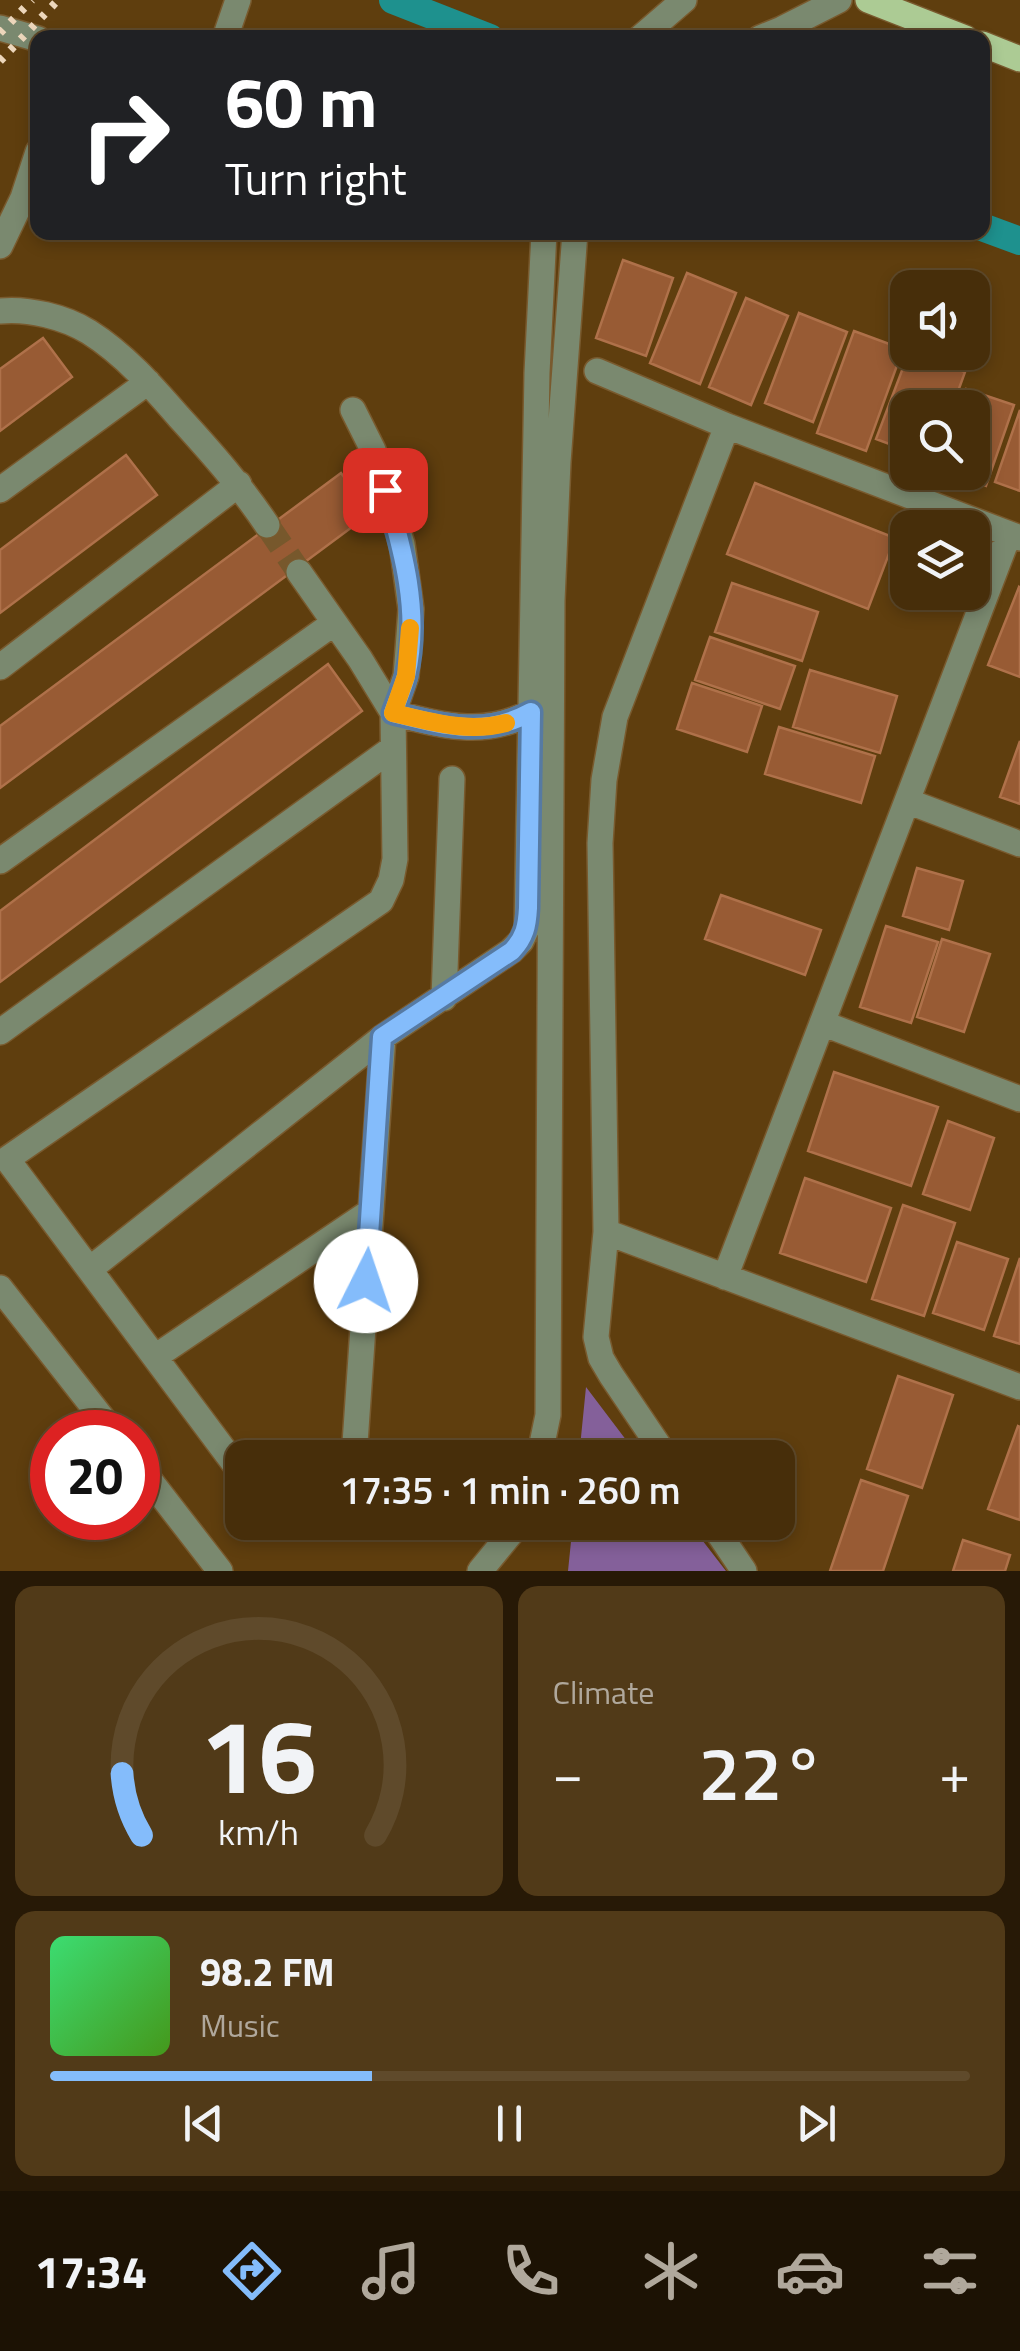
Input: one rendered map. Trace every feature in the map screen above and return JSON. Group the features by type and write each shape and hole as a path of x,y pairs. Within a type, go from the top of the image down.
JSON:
{"main road":[{"path":"868,0 945,30"},
{"path":"990,47 1020,58"}],"street":[{"path":"229,30 238,0"},
{"path":"649,30 684,0"},
{"path":"777,30 839,0"},
{"path":"0,28 30,37"},
{"path":"0,246 30,177"},
{"path":"90,1270 382,1037 521,942 527,928 537,373 544,240"},
{"path":"543,1440 548,1416 552,601 574,240"},
{"path":"0,310 64,320 88,332 148,382 239,484 267,525"},
{"path":"597,371 1014,536 907,801 725,1276"},
{"path":"0,490 148,382"},
{"path":"225,1451 7,1159 381,901 391,880 396,859 393,713 406,676 411,609 402,544 373,450 353,410"},
{"path":"655,1440 601,1358 596,1338 606,1232 600,843 604,780 615,717 728,426"},
{"path":"0,667 239,484"},
{"path":"299,572 393,713 471,728 504,724 531,712"},
{"path":"0,860 334,623"},
{"path":"0,1032 393,748"},
{"path":"444,998 452,779"},
{"path":"907,801 1020,844"},
{"path":"822,1023 1020,1098"},
{"path":"355,1440 382,1037"},
{"path":"155,1357 371,1211"},
{"path":"606,1232 1020,1388"},
{"path":"0,1288 95,1410"},
{"path":"160,1493 220,1571"},
{"path":"480,1571 505,1540"},
{"path":"723,1540 744,1571"}],"shaded area":[{"path":"586,1387 626,1440 581,1440"},
{"path":"571,1540 702,1540 726,1571 568,1571"}],"building":[{"path":"623,260 673,278 646,356 596,338"},
{"path":"687,273 736,293 700,384 650,363"},
{"path":"746,298 788,316 751,405 709,387"},
{"path":"799,313 847,332 813,422 765,403"},
{"path":"854,331 890,344 890,370 895,370 866,451 817,433"},
{"path":"43,338 72,377 0,431 0,369"},
{"path":"902,370 965,372 958,390 895,390"},
{"path":"990,397 1014,405 990,474"},
{"path":"890,402 890,444 876,439"},
{"path":"1020,410 1020,491 995,482"},
{"path":"126,455 157,495 0,613 0,550"},
{"path":"341,473 371,513 0,788 0,726"},
{"path":"755,483 890,536 890,551 868,609 727,554"},
{"path":"732,583 818,612 802,661 715,632"},
{"path":"1020,588 1020,677 988,665"},
{"path":"710,637 795,666 780,709 695,680"},
{"path":"328,664 362,711 0,982 0,911"},
{"path":"810,670 897,696 880,753 793,727"},
{"path":"692,683 762,706 747,752 677,729"},
{"path":"779,727 875,756 861,803 765,774"},
{"path":"1020,741 1020,804 1000,797"},
{"path":"917,868 963,881 949,930 903,916"},
{"path":"721,895 821,930 805,975 705,939"},
{"path":"886,926 938,942 911,1023 860,1007"},
{"path":"942,939 990,954 964,1032 917,1017"},
{"path":"834,1072 938,1107 911,1186 808,1151"},
{"path":"948,1121 994,1138 970,1210 923,1194"},
{"path":"805,1178 891,1208 866,1282 780,1253"},
{"path":"903,1205 955,1223 924,1316 872,1299"},
{"path":"957,1242 1008,1259 984,1330 933,1313"},
{"path":"1020,1258 1020,1344 994,1336"},
{"path":"898,1376 953,1395 922,1488 867,1469"},
{"path":"1020,1427 1020,1520 988,1509"},
{"path":"861,1480 908,1496 883,1571 830,1571"},
{"path":"963,1540 1010,1555 1005,1571 953,1571"}],"waterway":[{"path":"393,0 470,30"},
{"path":"990,230 1020,241"}],"tunnel":[{"path":"267,525 299,572"}],"railway":[{"path":"0,33 32,0"},
{"path":"0,61 58,0"}],"slow traffic":[{"path":"410,628 406,676 393,713 471,728 506,723"}],"route":[{"path":"366,1281 382,1037 512,951 527,928 528,908 531,712 492,727 471,728 393,713 406,676 411,609 402,544 385,490"}]}
